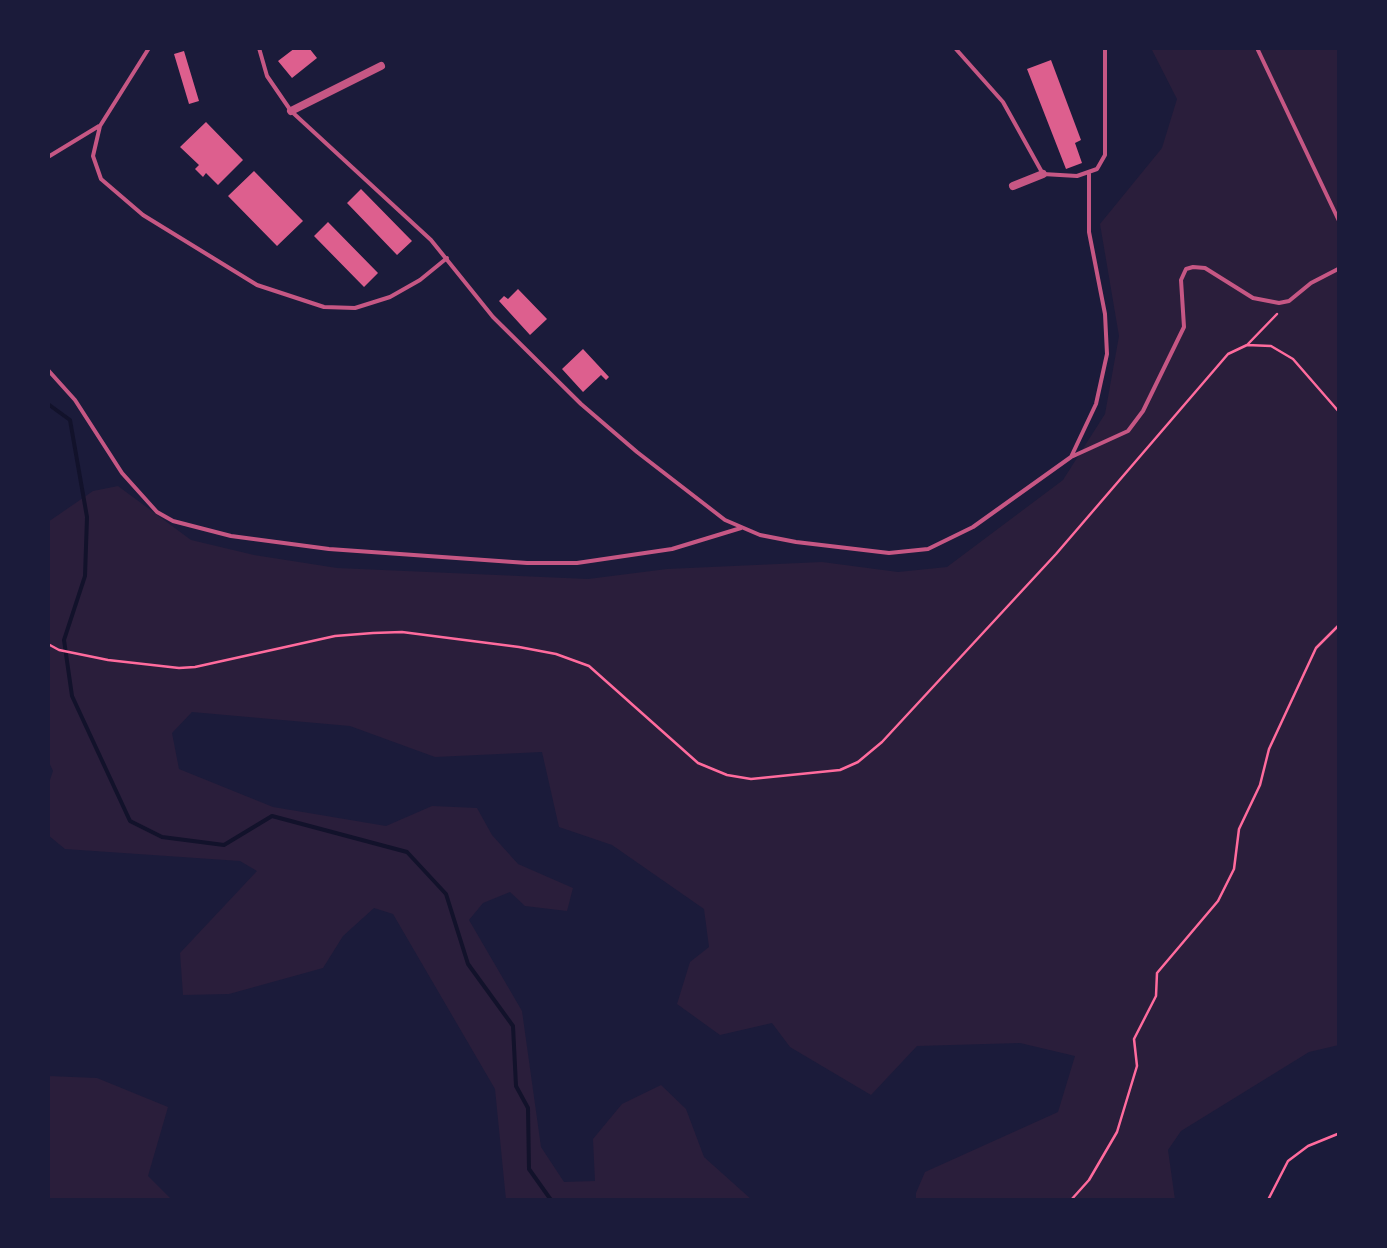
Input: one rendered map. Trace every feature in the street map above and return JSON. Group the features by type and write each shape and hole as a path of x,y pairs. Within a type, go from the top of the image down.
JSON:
{"street":[{"path":"290,111 381,66"},
{"path":"1013,186 1043,174"}],"lane":[{"path":"149,48 100,126 93,156 96,170 108,187 180,240 275,293 324,307 366,306 409,286 447,258"},
{"path":"259,48 267,76 290,111 447,258 501,325 582,404 714,513 741,528 808,544 918,551 960,535 1071,457 1128,430 1143,411 1184,328 1180,280 1193,266 1204,268 1253,298 1279,303 1340,268"},
{"path":"955,48 1003,102 1043,174 1077,176 1101,165 1106,149 1104,48"},
{"path":"1257,48 1340,222"},
{"path":"48,157 100,126"},
{"path":"1071,457 1096,404 1107,354 1106,314 1089,232 1090,173"},
{"path":"48,370 76,400 145,502 173,522 203,530 330,549 577,563 672,550 741,528"}],"path":[{"path":"48,644 108,660 178,668 335,636 373,633 402,632 519,647 589,666 698,764 727,776 751,780 840,770 858,762 882,742 1056,554 1228,354 1247,345 1288,301"},
{"path":"1247,345 1270,346 1293,360 1340,414"},
{"path":"1070,1200 1089,1180 1116,1132 1137,1066 1134,1039 1156,996 1157,973 1218,900 1234,868 1239,829 1260,786 1269,749 1316,648 1340,624"},
{"path":"1268,1200 1288,1162 1308,1146 1340,1133"}],"shaded area":[{"path":"1151,48 1339,48 1339,1045 1309,1052 1181,1131 1168,1150 1175,1200 916,1200 925,1172 1058,1112 1075,1056 1020,1043 917,1046 871,1095 790,1047 772,1023 720,1035 677,1004 690,962 709,947 704,909 612,845 559,827 542,752 435,757 350,726 192,712 172,733 179,769 273,807 386,826 432,806 477,808 492,835 518,864 573,888 567,911 525,906 510,892 483,903 469,920 522,1011 541,1147 564,1182 595,1181 593,1139 622,1104 661,1085 686,1109 704,1157 752,1200 506,1200 495,1089 393,914 374,908 343,936 323,968 229,994 183,995 180,953 257,871 240,861 65,849 48,835 48,786 53,771 48,760 48,522 93,491 118,486 191,540 337,568 588,579 667,569 822,562 898,572 947,567 1063,480 1105,414 1119,336 1100,224 1162,148 1177,99"},
{"path":"48,1076 97,1078 168,1107 148,1176 172,1200 48,1200"}],"building":[{"path":"295,48 309,48 317,58 292,78 278,61"},
{"path":"184,51 199,101 189,104 174,54"},
{"path":"1051,60 1081,140 1075,143 1082,163 1066,169 1027,69"},
{"path":"206,122 243,160 218,185 195,169 199,165 180,147"},
{"path":"254,171 303,221 277,246 228,196"},
{"path":"361,189 412,241 397,255 347,203"},
{"path":"328,222 378,273 364,287 314,236"},
{"path":"518,289 547,319 530,335 499,301 504,296 508,299"},
{"path":"583,349 609,377 606,380 601,375 583,392 562,369"}],"waterway":[{"path":"48,404 70,420 87,517 85,576 64,640 72,696 130,821 162,837 224,845 272,816 407,852 446,894 468,964 513,1026 516,1086 528,1108 529,1169 551,1200"}]}
